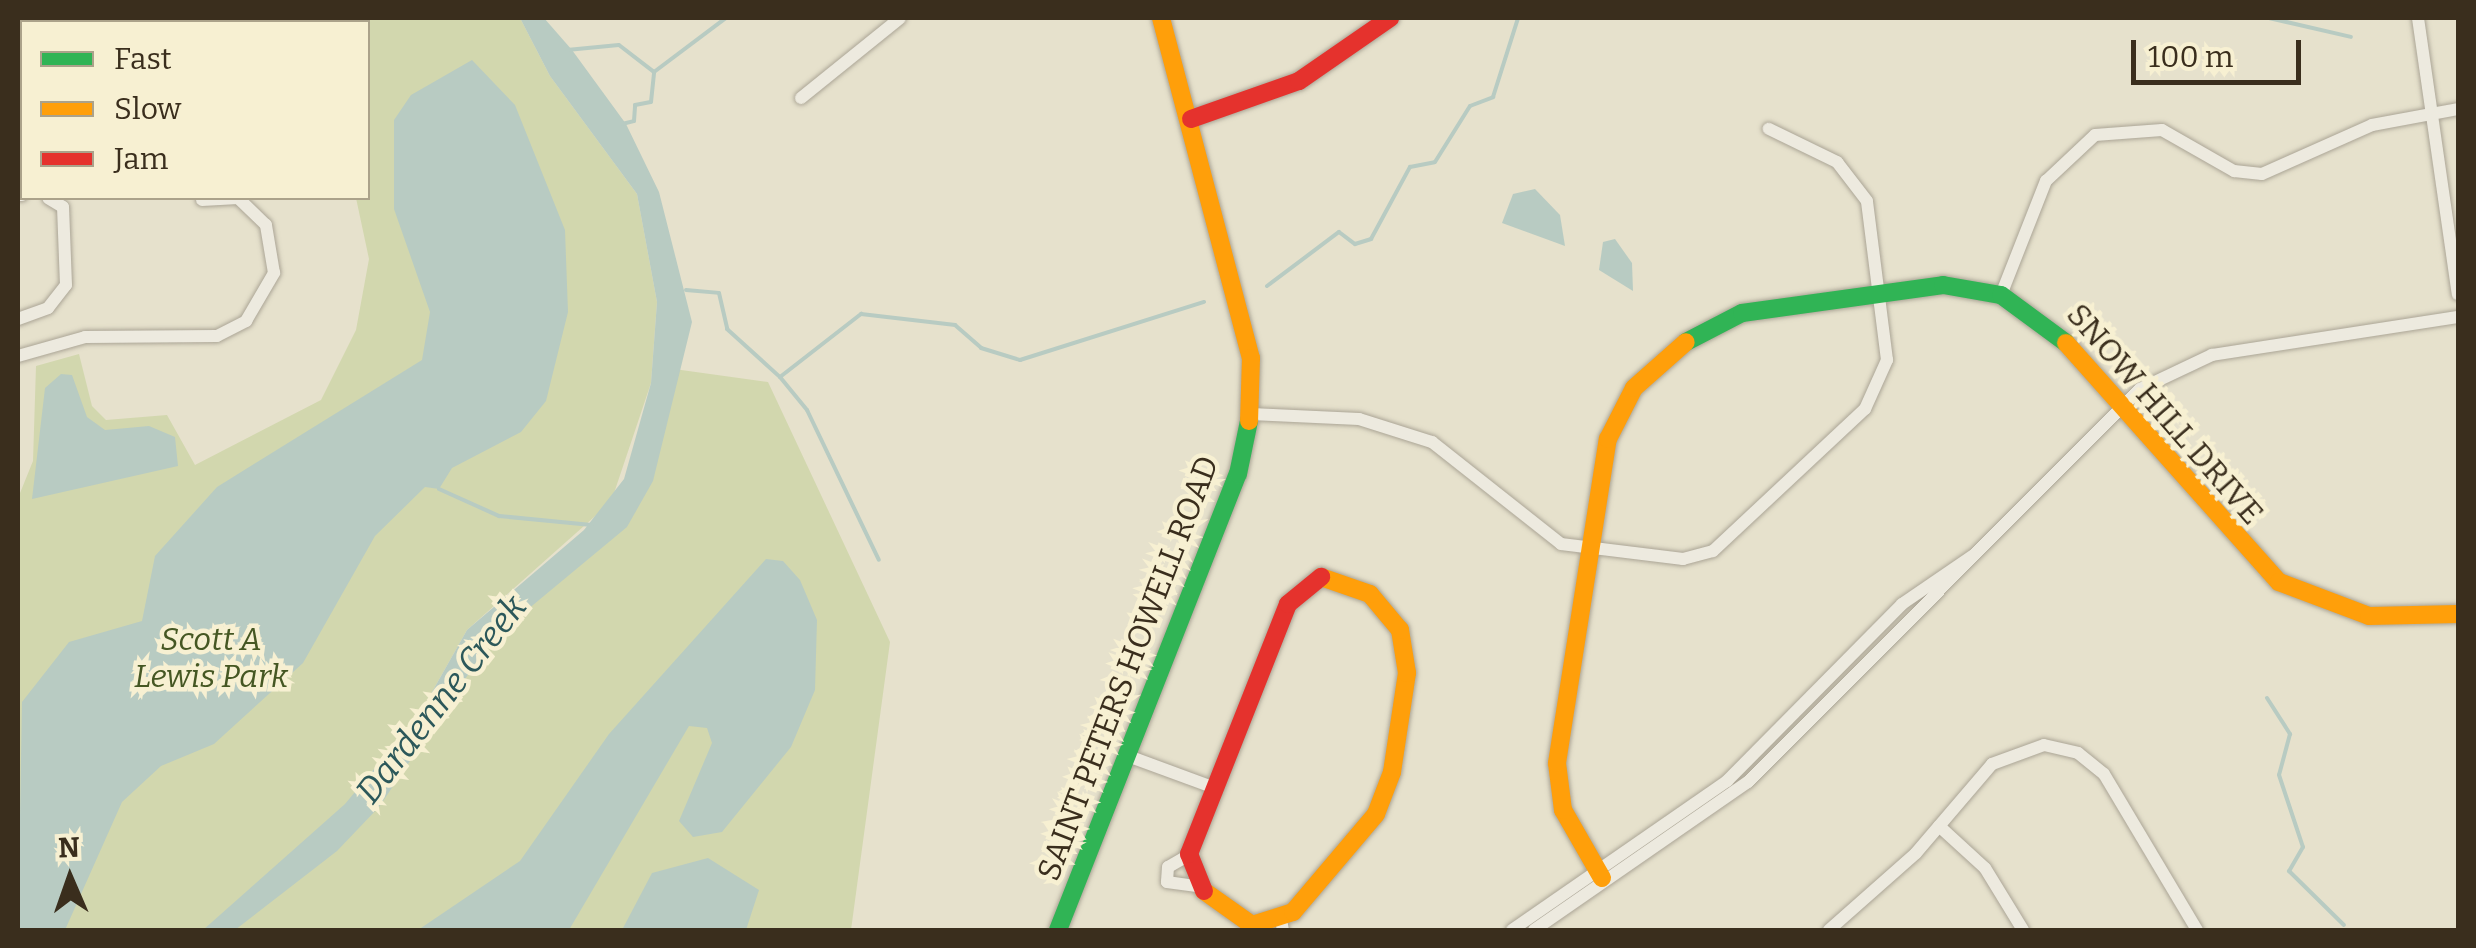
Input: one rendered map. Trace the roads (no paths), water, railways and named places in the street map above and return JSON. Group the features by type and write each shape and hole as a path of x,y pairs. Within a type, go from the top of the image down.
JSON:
{"street":[{"path":"800,98 900,18"},
{"name":"SAINT PETERS HOWELL ROAD","path":"1058,930 1238,474 1251,414 1251,358 1191,118 1161,18"},
{"path":"1191,118 1299,80 1390,18"},
{"path":"2418,18 2458,294"},
{"path":"2001,295 2046,181 2096,134 2162,130 2234,172 2262,174 2372,125 2458,109"},
{"path":"1251,414 1359,419 1408,432 1480,474 1547,540 1683,560 1728,540 1876,394 1888,360 1884,292 1858,184 1823,153 1769,129"},
{"path":"18,319 48,308 66,284 63,207 51,200"},
{"path":"18,356 85,337 218,336 246,321 274,272 266,225 240,200"},
{"name":"SNOW HILL DRIVE","path":"1598,872 1563,810 1557,775 1588,548 1619,411 1667,352 1742,314 1943,286 2001,295 2052,326 2279,582 2368,616 2458,614"},
{"path":"1534,930 1598,872 1701,819 1775,758 1974,555 2042,494 2119,404 2212,355 2458,318"},
{"path":"1512,930 1701,802 1764,748 1902,604 1974,555"},
{"path":"1333,578 1382,604 1400,630 1407,673 1388,789 1282,925 1253,928 1196,886 1189,855 1215,788 1294,592 1333,578"},
{"path":"1836,928 2007,754 2044,746 2078,753 2110,783 2197,930"},
{"path":"1764,748 1775,758"},
{"path":"1128,756 1215,788"},
{"path":"1939,826 1985,868 2023,930"}],"water":[{"name":"Dardenne Creek","path":"520,18 544,18 572,50 626,124 659,192 692,322 653,481 627,527 492,639 379,807 337,851 235,930 203,930 345,804 419,715 467,630 584,530 624,479 651,383 657,302 637,194 550,76"},
{"path":"472,60 515,105 565,230 568,312 546,401 521,432 452,468 439,489 425,487 375,536 303,663 214,744 161,766 122,802 65,930 18,930 22,702 69,642 142,621 155,556 217,487 422,360 430,312 394,209 394,120 411,95"},
{"path":"1535,189 1560,215 1565,246 1502,223 1513,194"},
{"path":"1615,239 1632,263 1633,291 1599,270 1603,242"},
{"path":"61,374 72,375 87,417 105,430 149,426 175,437 178,466 32,499 45,388"},
{"path":"766,559 783,561 800,580 817,620 815,690 791,747 722,832 693,837 679,821 712,743 707,728 689,726 569,930 418,930 520,861 609,734"},
{"path":"708,858 759,890 746,930 622,930 652,873"}],"waterway":[{"path":"567,50 619,45 654,72 726,18"},
{"path":"1267,286 1339,232 1355,244 1371,239 1410,167 1435,162 1470,106 1493,97 1518,18"},
{"path":"2269,18 2351,37"},
{"path":"622,124 634,121 635,105 651,102 654,72"},
{"path":"686,290 719,293 727,329 780,377 861,314 955,325 981,348 1020,360 1204,302"},
{"path":"780,377 807,410 879,560"},
{"path":"439,489 499,516 592,525"},
{"path":"2267,698 2290,734 2279,775 2303,847 2289,871 2344,925"}],"park label":[{"name":"Scott A Lewis Park","path":"211,658"}]}
